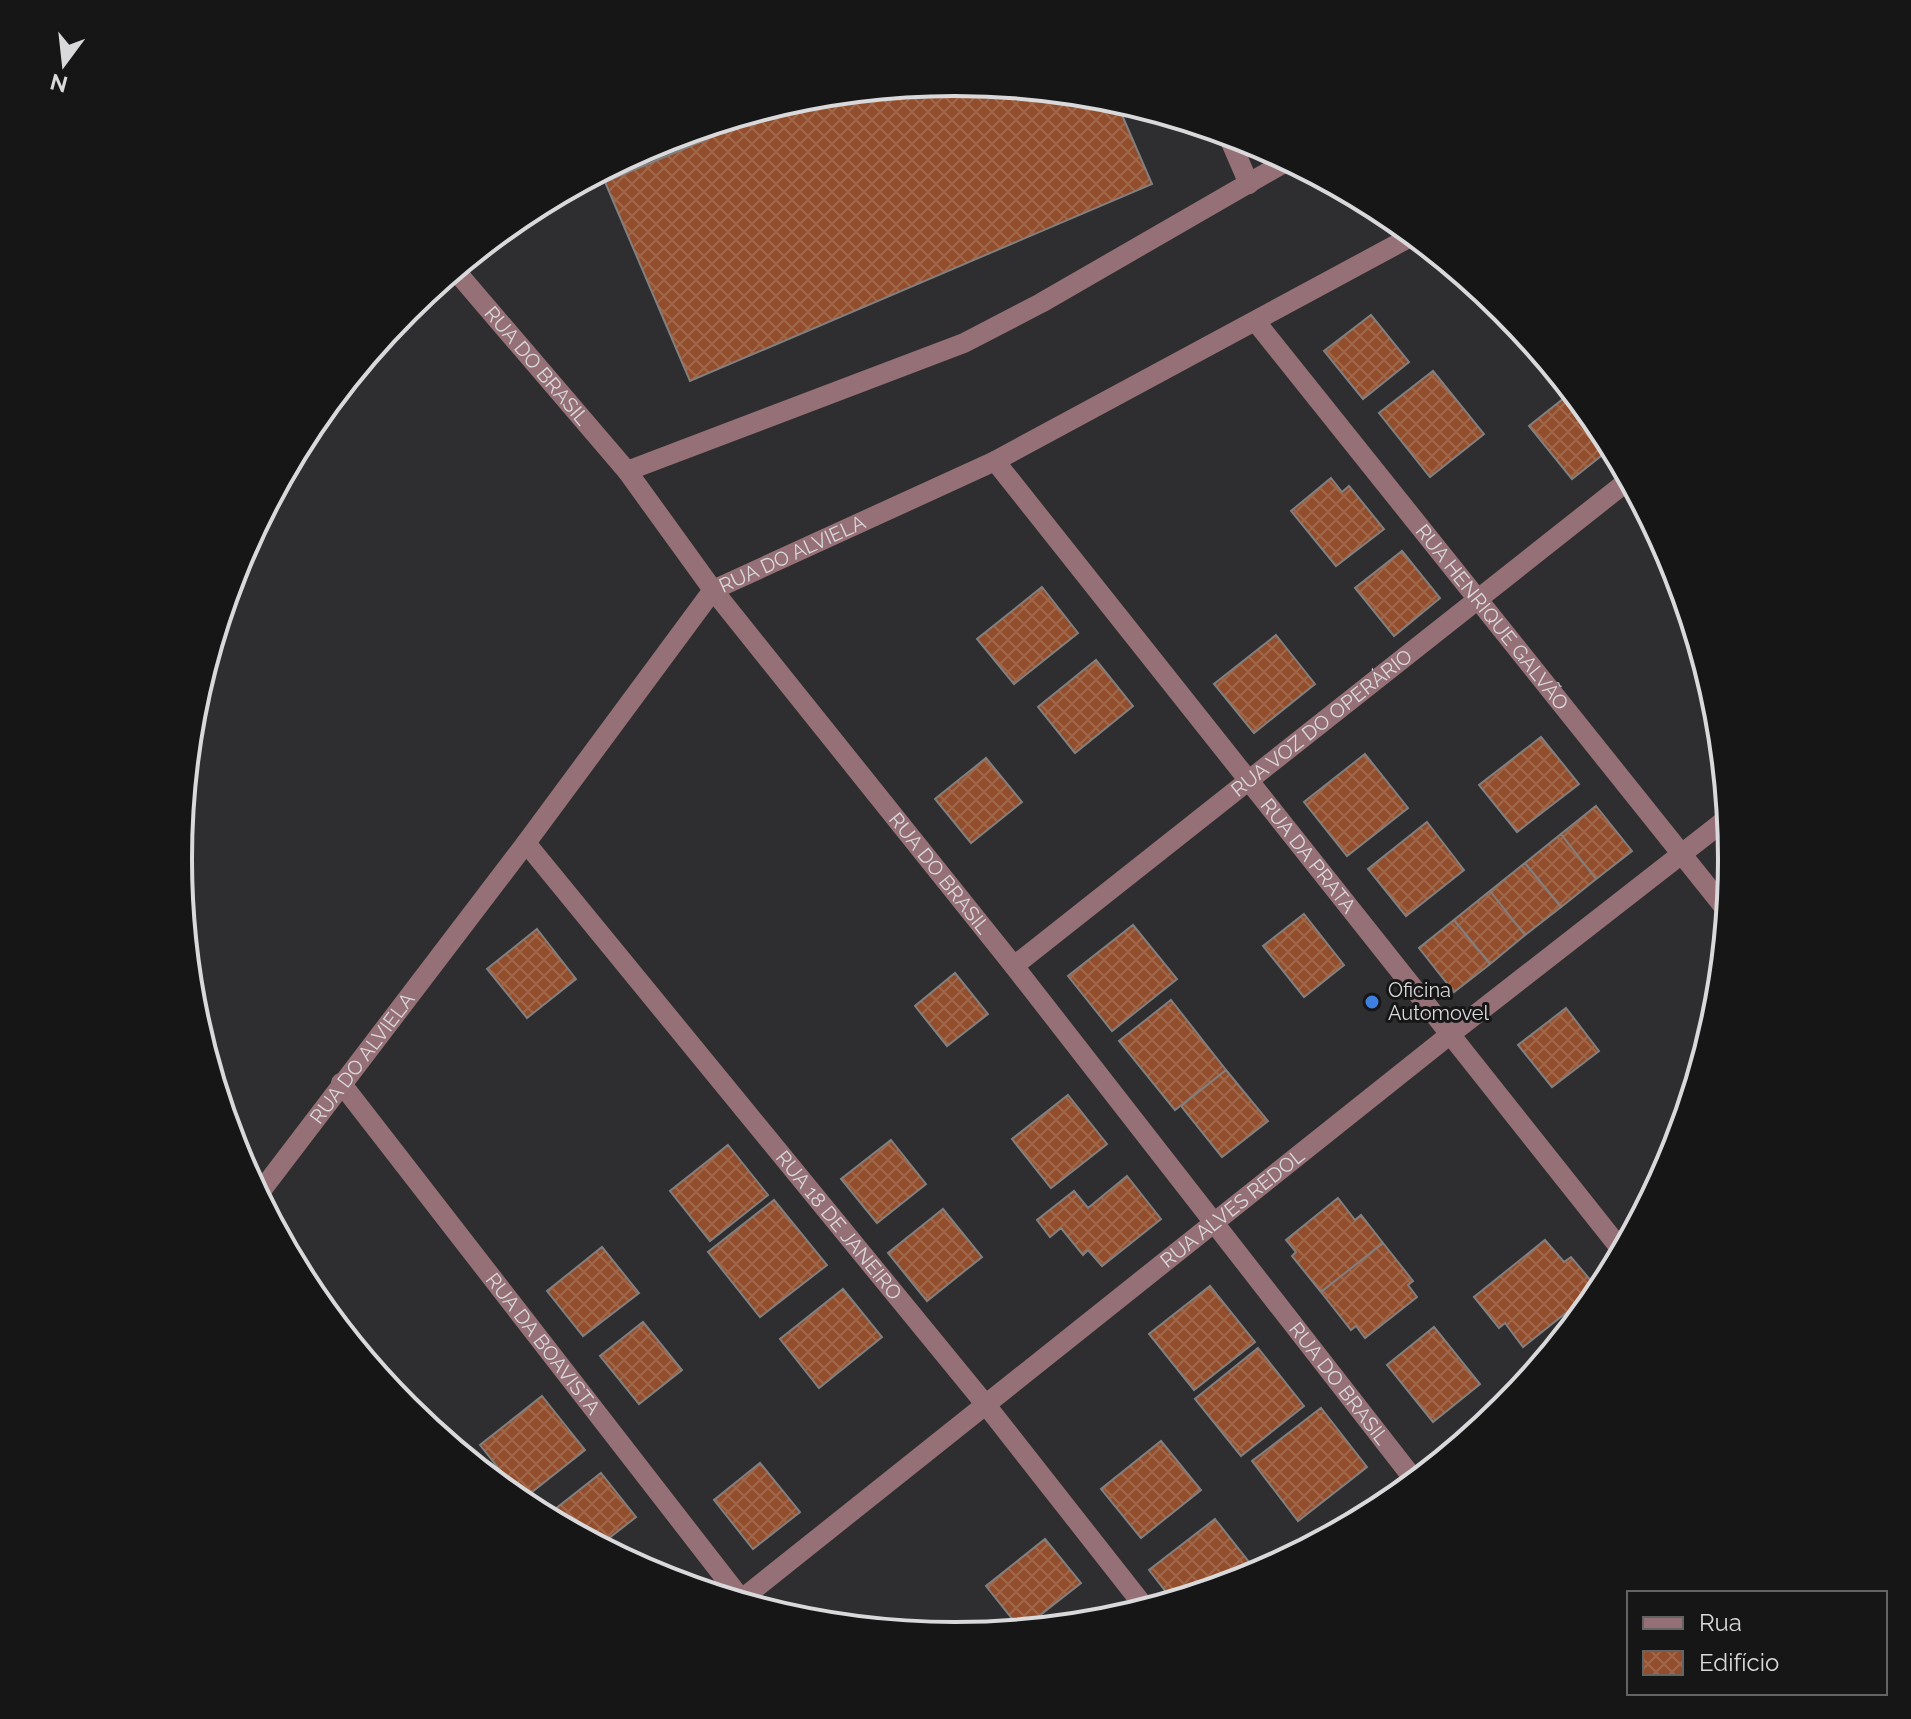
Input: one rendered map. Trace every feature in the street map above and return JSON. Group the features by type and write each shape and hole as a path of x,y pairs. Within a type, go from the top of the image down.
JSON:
{"street":[{"path":"1234,149 1249,184"},
{"path":"627,471 964,343 1277,167"},
{"name":"RUA DO ALVIELA","path":"265,1185 526,843 713,590 995,461 1403,241"},
{"name":"RUA DO BRASIL","path":"461,278 627,471 713,590 1014,966 1409,1473"},
{"name":"RUA HENRIQUE GALVÃO","path":"1256,322 1717,899"},
{"name":"RUA DA PRATA","path":"995,461 1616,1243"},
{"name":"RUA VOZ DO OPERÁRIO","path":"1014,966 1621,486"},
{"name":"RUA ALVES REDOL","path":"751,1595 1452,1033 1718,826"},
{"name":"RUA 18 DE JANEIRO","path":"526,843 986,1405 1139,1600"},
{"name":"RUA DA BOAVISTA","path":"341,1083 732,1589"}],"building":[{"path":"956,96 1055,103 1122,115 1152,184 690,381 605,182 718,135 758,122 856,103"},
{"path":"1371,315 1409,362 1363,399 1324,351"},
{"path":"1433,371 1484,434 1430,477 1379,413"},
{"path":"1564,399 1602,455 1572,479 1529,426"},
{"path":"1331,478 1342,492 1349,486 1384,529 1336,566 1291,511"},
{"path":"1402,551 1440,598 1394,636 1355,588"},
{"path":"1042,587 1078,633 1014,684 977,639"},
{"path":"1276,635 1315,684 1254,733 1214,684"},
{"path":"1096,660 1133,706 1075,753 1038,707"},
{"path":"1541,737 1579,784 1517,832 1479,785"},
{"path":"1365,754 1408,808 1347,856 1304,802"},
{"path":"986,758 1022,802 971,843 935,799"},
{"path":"1596,806 1632,851 1596,879 1561,834"},
{"path":"1427,822 1464,870 1406,916 1368,869"},
{"path":"1561,834 1596,879 1561,907 1525,863"},
{"path":"1525,863 1561,907 1525,935 1490,891"},
{"path":"1490,891 1525,935 1490,964 1454,920"},
{"path":"1304,914 1344,965 1304,997 1263,946"},
{"path":"1454,920 1490,964 1454,992 1419,948"},
{"path":"1133,925 1177,979 1112,1031 1068,976"},
{"path":"537,929 576,979 527,1018 487,969"},
{"path":"955,973 988,1014 947,1046 915,1006"},
{"path":"1171,1000 1226,1070 1175,1110 1119,1041"},
{"path":"1566,1008 1599,1051 1552,1087 1518,1045"},
{"path":"1226,1070 1268,1121 1222,1157 1181,1106"},
{"path":"1068,1095 1107,1144 1051,1188 1012,1139"},
{"path":"891,1140 926,1184 877,1223 841,1179"},
{"path":"728,1145 768,1195 710,1241 670,1191"},
{"path":"1127,1176 1161,1219 1102,1266 1088,1250 1083,1255 1061,1228 1050,1237 1037,1220 1074,1191 1088,1208"},
{"path":"1338,1198 1355,1220 1361,1215 1383,1243 1321,1292 1292,1256 1296,1252 1286,1240"},
{"path":"774,1200 827,1265 760,1317 708,1252"},
{"path":"943,1209 982,1257 927,1301 888,1253"},
{"path":"1545,1240 1564,1262 1571,1257 1592,1282 1574,1307 1523,1347 1505,1323 1499,1328 1474,1297"},
{"path":"1383,1243 1413,1281 1408,1285 1417,1297 1365,1338 1356,1326 1351,1330 1321,1292"},
{"path":"602,1247 639,1293 583,1336 547,1291"},
{"path":"1210,1286 1255,1342 1194,1390 1149,1334"},
{"path":"843,1289 882,1337 819,1388 780,1339"},
{"path":"643,1322 682,1370 639,1404 600,1356"},
{"path":"1434,1327 1480,1384 1433,1422 1387,1365"},
{"path":"1258,1348 1304,1406 1241,1456 1195,1399"},
{"path":"542,1396 585,1450 530,1493 503,1473 480,1445"},
{"path":"1321,1408 1367,1467 1298,1521 1252,1461"},
{"path":"1161,1441 1201,1490 1141,1538 1101,1489"},
{"path":"760,1463 800,1512 753,1549 714,1500"},
{"path":"601,1473 636,1517 608,1539 555,1509"},
{"path":"1215,1519 1250,1564 1167,1593 1149,1570"},
{"path":"1045,1539 1081,1583 1037,1618 1013,1620 986,1586"}],"place":[{"name":"Oficina Automovel","path":"1372,1002"}]}
